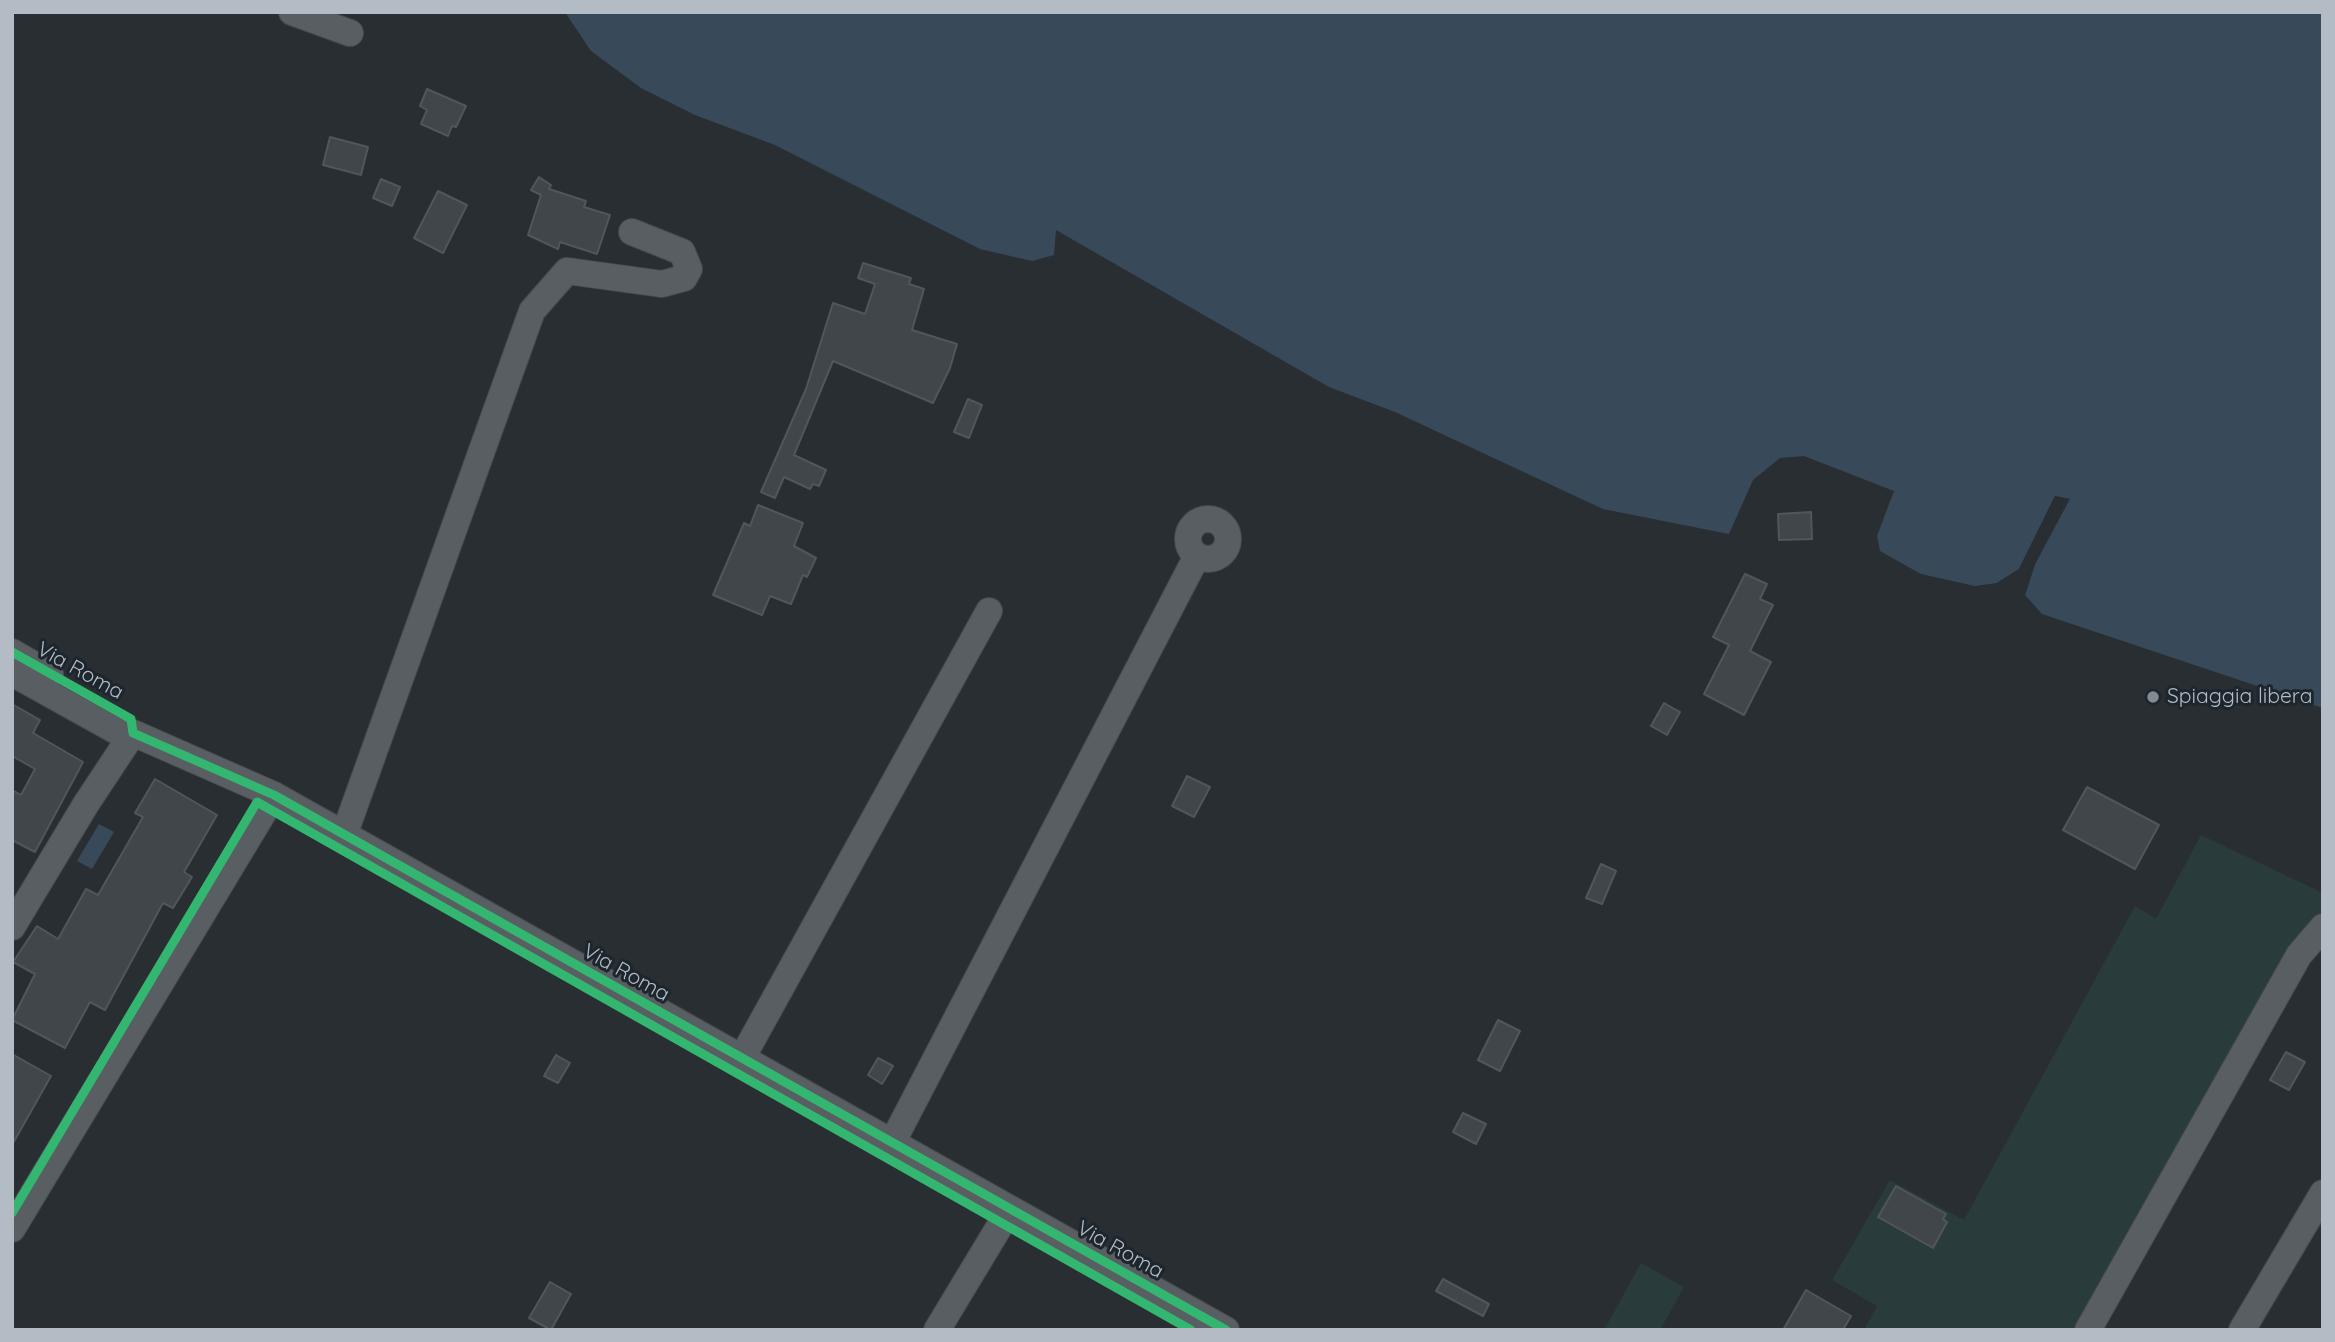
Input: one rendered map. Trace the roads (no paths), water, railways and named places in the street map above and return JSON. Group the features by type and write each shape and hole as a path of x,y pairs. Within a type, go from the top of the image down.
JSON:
{"street":[{"path":"292,12 350,33"},
{"path":"344,835 532,311 567,271 662,284 684,278 689,269 682,252 632,232"},
{"path":"892,1143 1197,556"},
{"path":"742,1058 989,611"},
{"name":"Via Roma","path":"12,652 131,719 133,733"},
{"name":"Via Roma","path":"12,673 120,733 133,733 274,795 1226,1330"},
{"path":"12,927 23,884 133,733"},
{"path":"12,1229 274,795"},
{"path":"2088,1330 2299,955 2323,927"},
{"path":"2242,1330 2323,1193"},
{"path":"937,1330 1010,1209"}],"water":[{"path":"565,12 2323,12 2323,708 2042,614 2025,595 2035,564 2069,499 2055,496 2019,569 1997,583 1975,586 1921,574 1880,551 1877,536 1894,491 1804,456 1780,458 1753,480 1729,534 1603,509 1395,412 1329,387 1056,230 1054,255 1032,261 980,249 775,145 695,115 641,88 591,51"},
{"path":"99,824 114,832 92,869 77,861"}],"place":[{"name":"Spiaggia libera","path":"2153,697"}]}
